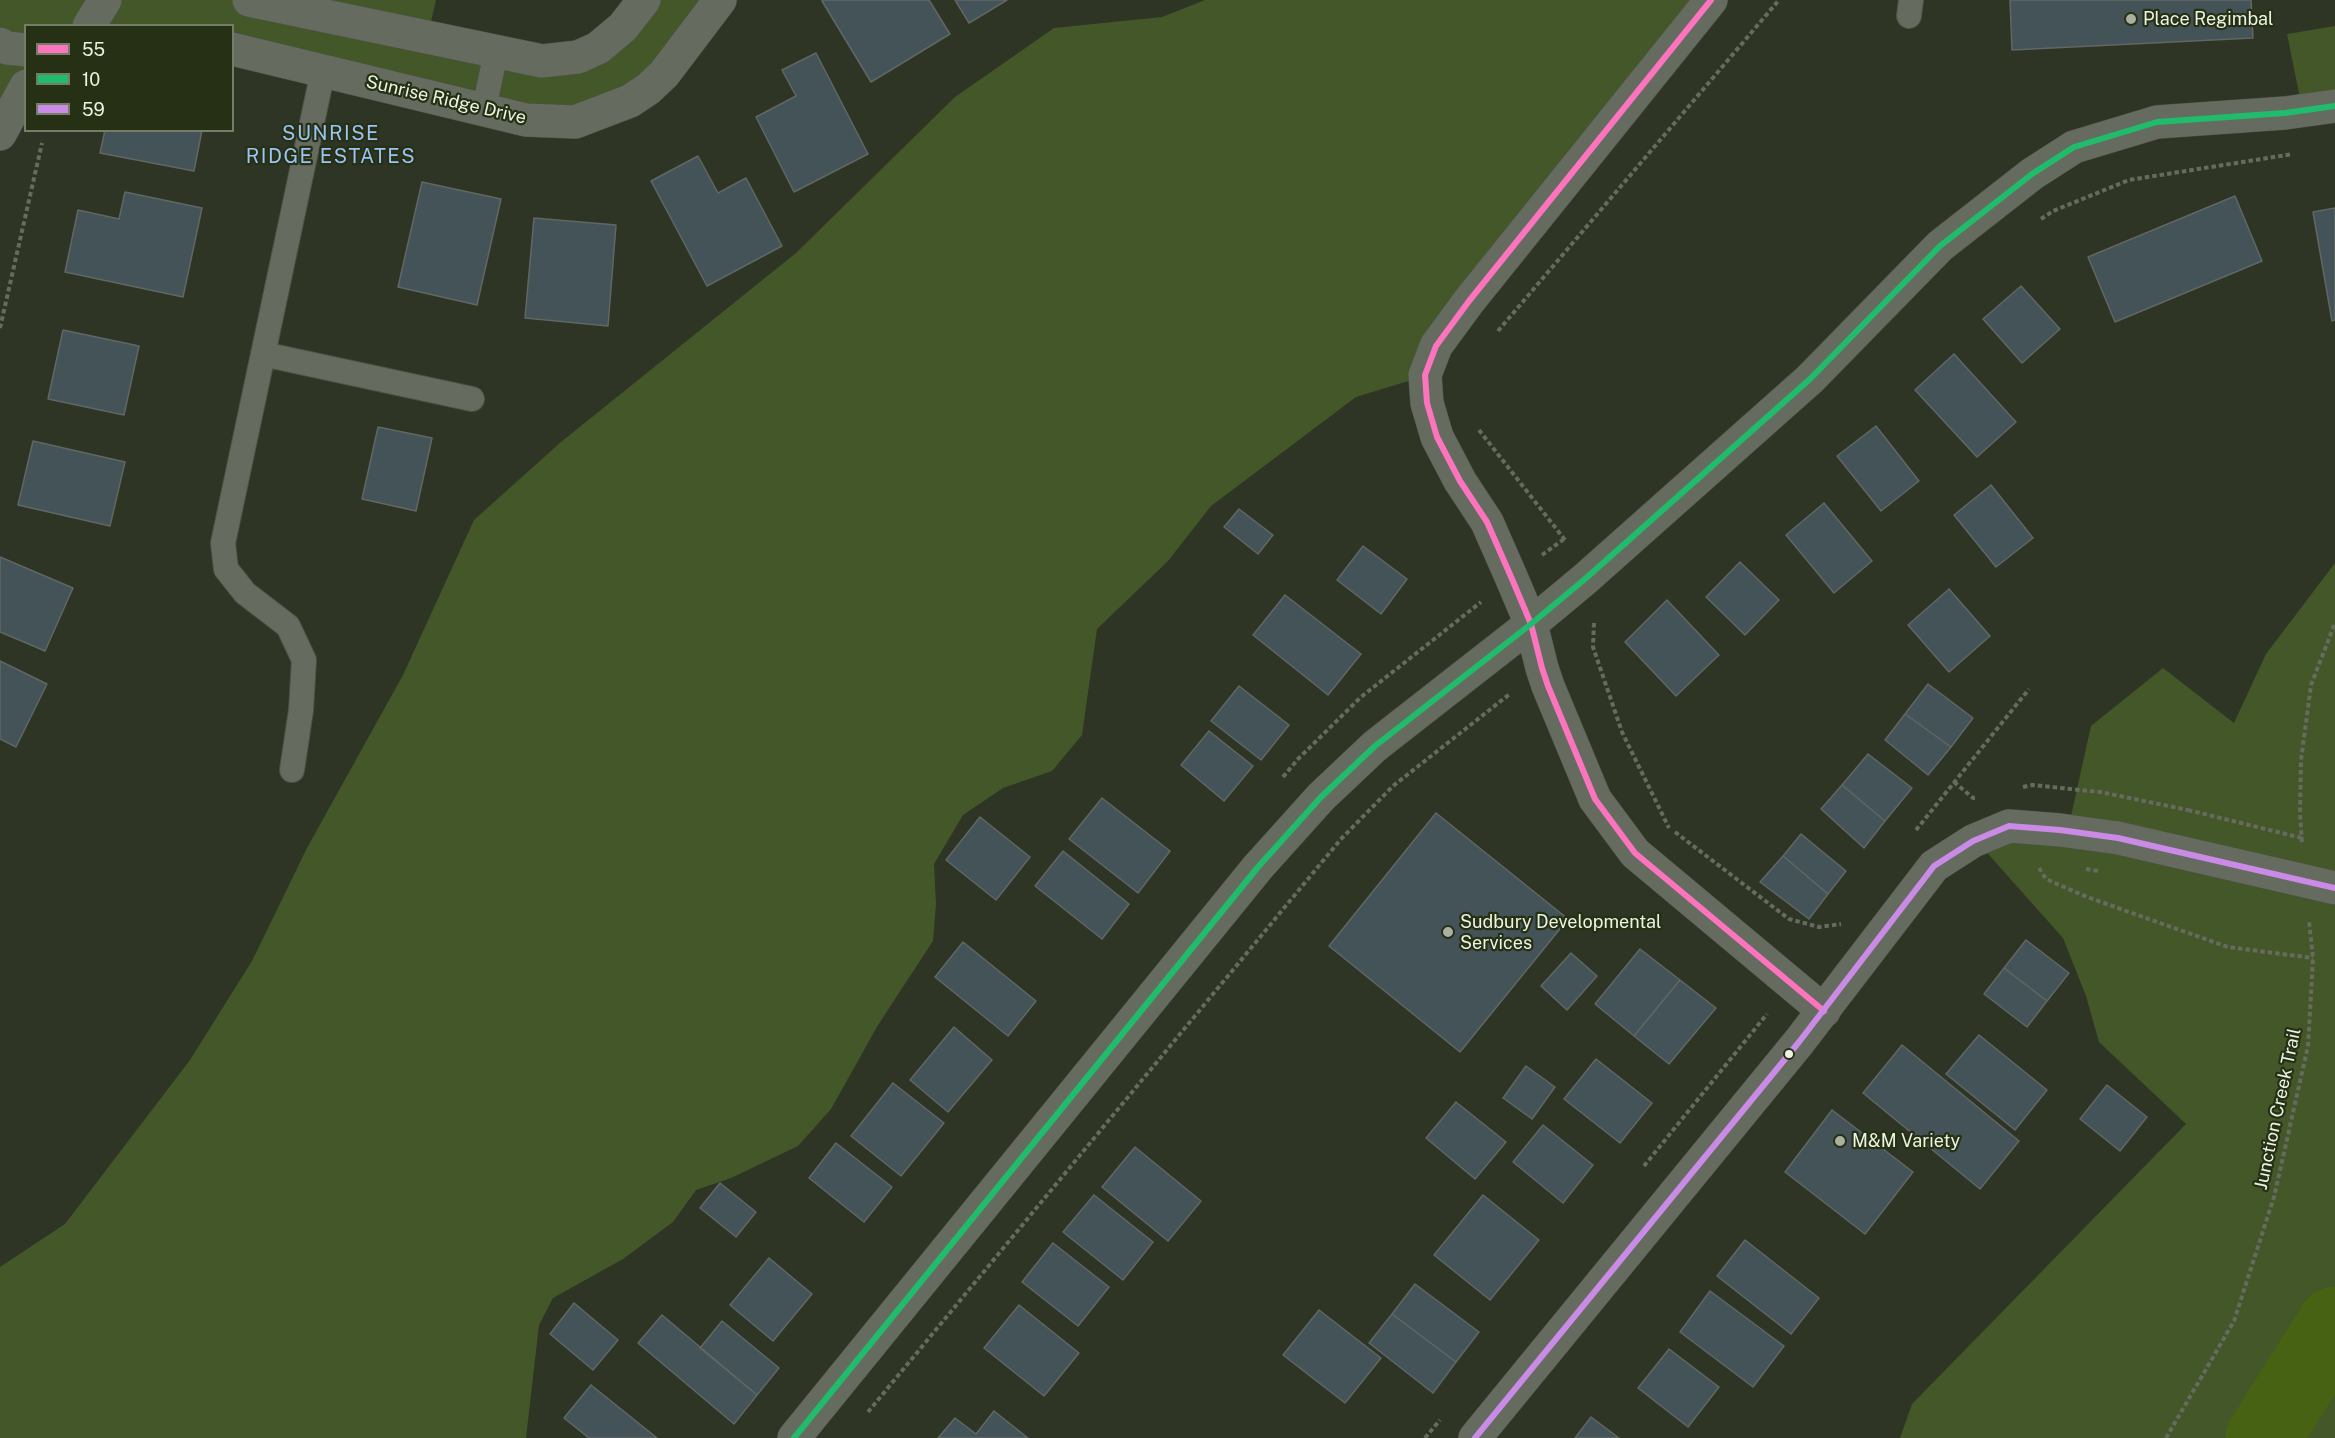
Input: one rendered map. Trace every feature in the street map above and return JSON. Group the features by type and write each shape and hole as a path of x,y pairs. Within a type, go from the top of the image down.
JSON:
{"street":[{"path":"90,24 105,0"},
{"path":"249,0 542,61 578,57 598,48 623,27 644,0"},
{"name":"Sunrise Ridge Drive","path":"234,50 526,120 576,122 630,101 648,89 664,74 720,0"},
{"path":"1711,0 1469,301 1436,346 1425,375 1427,403 1437,437 1460,481 1487,522 1531,624 1542,668 1595,799 1635,853 1824,1011"},
{"path":"0,44 7,48 24,50"},
{"path":"0,134 24,90"},
{"path":"794,1438 1258,867 1321,797 1375,746 1585,579 1810,379 1940,246 2032,174 2074,147 2157,122 2284,113 2335,106"},
{"path":"1475,1438 1824,1011 1934,866 1973,841 2009,826 2118,838 2335,888"}],"lane":[{"path":"484,110 496,52"},
{"path":"292,770 301,710 304,660 288,626 245,593 226,570 222,543 323,71"},
{"path":"263,354 472,399"}],"path":[{"path":"1494,335 1779,0"},
{"path":"0,328 43,139"},
{"path":"1478,428 1564,539 1585,579 1594,619 1593,647 1622,732 1668,827 1789,919 1818,927 1841,923 1834,932"},
{"path":"2303,848 2300,814 2301,760 2311,685 2335,623"},
{"path":"1912,835 2029,688"},
{"path":"2188,810 2312,840"},
{"path":"2034,828 2034,860 2046,879 2087,897 2229,947 2313,958"},
{"name":"Junction Creek Trail","path":"2166,1438 2234,1321 2274,1197 2308,1046 2313,958 2309,914"},
{"path":"1640,1171 1791,985"},
{"path":"1425,1438 1440,1420"}],"green space":[{"path":"0,0 436,0 428,34 579,55 640,0 723,0 665,77 579,125 234,52 234,24 24,24 24,85 0,130"},
{"path":"1205,0 1714,0 1428,375 1356,397 1211,506 1168,561 1097,629 1082,735 1052,771 1003,788 963,815 934,864 936,904 933,941 878,1025 831,1109 798,1146 731,1178 696,1190 673,1222 623,1259 553,1298 539,1325 526,1438 0,1438 0,1267 65,1224 190,1060 252,961 307,848 403,675 474,520 561,442 796,253 955,97 1054,28 1162,17"},
{"path":"2335,26 2335,103 2302,108 2287,34"},
{"path":"2335,563 2335,1438 1900,1438 1912,1404 2186,1124 2099,1042 2086,996 2063,938 1973,837 2069,825 2091,726 2163,668 2234,723 2266,654"}],"building":[{"path":"929,0 950,34 871,82 822,1"},
{"path":"955,0 1007,0 969,23"},
{"name":"Place Regimbal","path":"2010,0 2251,0 2253,38 2012,50"},
{"path":"816,53 868,154 794,192 756,117 796,96 782,70"},
{"path":"105,132 202,132 194,171 100,153"},
{"path":"698,156 718,193 746,178 782,246 707,286 651,181"},
{"path":"422,182 501,199 477,305 398,287"},
{"path":"125,192 202,208 183,297 65,272 78,210 119,219"},
{"path":"2235,196 2262,261 2115,322 2088,257"},
{"path":"2335,208 2335,320 2332,321 2313,212"},
{"path":"534,218 616,225 608,326 525,318"},
{"path":"2021,286 2060,329 2022,363 1983,319"},
{"path":"63,330 139,346 124,415 48,399"},
{"path":"1954,354 2016,422 1977,457 1915,390"},
{"path":"1876,426 1919,481 1881,511 1837,456"},
{"path":"378,427 432,438 416,511 362,499"},
{"path":"33,441 125,462 110,526 18,505"},
{"path":"1991,485 2033,538 1996,567 1954,515"},
{"path":"1824,503 1872,561 1834,593 1786,535"},
{"path":"1239,509 1273,535 1258,554 1224,527"},
{"path":"1363,546 1407,579 1381,614 1337,580"},
{"path":"0,557 73,588 45,651 0,632"},
{"path":"1740,562 1779,600 1745,635 1706,597"},
{"path":"1949,589 1990,636 1949,672 1908,625"},
{"path":"1285,595 1361,654 1328,695 1253,635"},
{"path":"1667,600 1719,655 1676,696 1625,642"},
{"path":"0,661 47,684 16,747 0,739"},
{"path":"1928,684 1973,718 1951,747 1905,714"},
{"path":"1239,686 1289,725 1261,760 1211,721"},
{"path":"1905,714 1951,747 1928,775 1885,740"},
{"path":"1209,731 1253,766 1224,801 1181,765"},
{"path":"1868,754 1912,788 1885,821 1842,785"},
{"path":"1842,785 1885,821 1864,848 1821,809"},
{"path":"1102,798 1170,851 1138,893 1069,839"},
{"name":"Sudbury Developmental Services","path":"1436,813 1568,919 1460,1052 1329,946"},
{"path":"980,817 1030,857 996,900 946,860"},
{"path":"1801,834 1846,871 1828,894 1783,856"},
{"path":"1063,851 1129,904 1102,939 1035,886"},
{"path":"1783,856 1828,894 1809,919 1760,882"},
{"path":"2026,940 2069,973 2047,1001 2004,968"},
{"path":"963,942 1036,1001 1008,1036 935,977"},
{"path":"1640,949 1680,980 1634,1036 1595,1004"},
{"path":"1571,953 1597,976 1567,1010 1541,986"},
{"path":"2004,968 2047,1001 2027,1027 1984,994"},
{"path":"1680,980 1716,1008 1669,1064 1634,1036"},
{"path":"954,1027 992,1060 948,1112 910,1080"},
{"path":"1979,1035 2047,1090 2015,1130 1946,1074"},
{"path":"1902,1045 2019,1141 1980,1189 1863,1093"},
{"path":"1596,1059 1652,1103 1620,1143 1564,1099"},
{"path":"1526,1066 1555,1087 1532,1119 1503,1098"},
{"path":"893,1083 944,1123 901,1176 851,1136"},
{"path":"2107,1085 2147,1117 2120,1151 2080,1119"},
{"path":"1456,1102 1506,1142 1475,1179 1426,1138"},
{"name":"M&M Variety","path":"1832,1110 1913,1172 1865,1234 1785,1172"},
{"path":"1543,1125 1593,1165 1563,1203 1513,1162"},
{"path":"836,1143 892,1187 864,1222 809,1178"},
{"path":"1135,1147 1201,1201 1168,1241 1102,1187"},
{"path":"720,1183 756,1212 736,1237 700,1208"},
{"path":"1094,1195 1153,1242 1123,1280 1063,1232"},
{"path":"1483,1195 1539,1240 1490,1300 1434,1255"},
{"path":"1745,1240 1819,1298 1791,1334 1717,1276"},
{"path":"1053,1243 1109,1287 1078,1326 1022,1282"},
{"path":"769,1258 812,1294 773,1341 730,1305"},
{"path":"1415,1284 1479,1332 1456,1362 1392,1314"},
{"path":"1710,1291 1784,1346 1753,1387 1680,1332"},
{"path":"574,1303 618,1340 593,1370 550,1334"},
{"path":"1019,1305 1079,1353 1044,1396 984,1348"},
{"path":"1319,1310 1381,1358 1345,1403 1283,1355"},
{"path":"1392,1314 1456,1362 1433,1393 1369,1343"},
{"path":"662,1315 757,1395 734,1424 638,1343"},
{"path":"722,1321 779,1368 757,1395 700,1348"},
{"path":"1669,1349 1719,1387 1688,1427 1638,1388"},
{"path":"591,1385 657,1438 589,1438 564,1418"},
{"path":"994,1411 1028,1438 938,1438 955,1418 976,1434"},
{"path":"1591,1417 1619,1438 1575,1438"}],"waterway":[{"path":"2263,1438 2335,1324"}],"transit line":[{"name":"55","path":"1711,0 1469,301 1436,346 1425,375 1427,403 1437,437 1460,481 1487,522 1512,579 1531,624 1548,686 1595,799 1635,853 1824,1011"},
{"name":"10","path":"794,1438 1258,867 1321,797 1375,746 1585,579 1810,379 1940,246 2032,174 2074,147 2157,122 2285,113 2335,106"},
{"name":"59","path":"1475,1438 1799,1042 1934,866 1973,841 2009,826 2060,830 2118,838 2335,888"}],"place":[{"name":"Place Regimbal","path":"2131,19"},
{"name":"Sudbury Developmental Services","path":"1448,932"},
{"name":"M&M Variety","path":"1840,1141"}],"district":[{"name":"SUNRISE RIDGE ESTATES","path":"331,146"}]}
